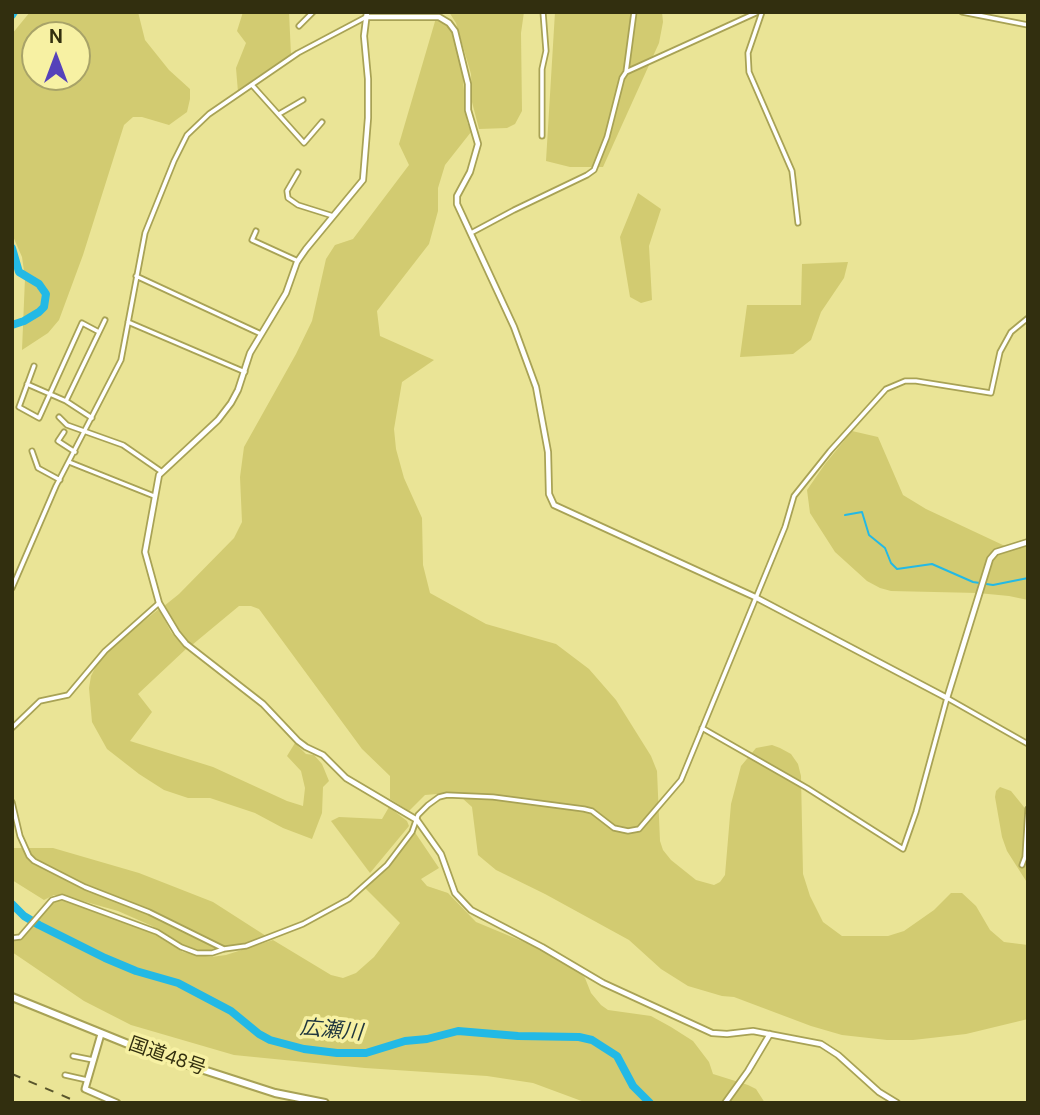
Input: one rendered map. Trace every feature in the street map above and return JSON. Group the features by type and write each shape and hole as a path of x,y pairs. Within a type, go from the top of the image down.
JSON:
{"highway":[{"name":"国道48号","path":"12,997 102,1034 250,1085 325,1103"}],"main road":[{"path":"102,1034 85,1089 117,1103"}],"street":[{"path":"304,12 308,17"},
{"path":"299,26 313,12"},
{"path":"542,136 542,69 546,51 543,12"},
{"path":"470,233 591,173 607,137 622,78 626,72 634,12"},
{"path":"626,72 760,12"},
{"path":"760,12 748,53 749,72 792,171 798,223"},
{"path":"962,12 1028,25"},
{"path":"366,15 364,36 368,92 365,173 359,187 298,261 286,293 250,353 238,390 218,420 162,472 156,483 145,552 159,603 186,644 263,704 298,741 323,755 346,778 417,820 441,854 455,893 471,910 603,983 712,1033 753,1031 806,1040 827,1047 879,1092 897,1103"},
{"path":"12,588 60,480 121,360 145,233 187,135 209,114 298,53 366,15 439,17 447,21 454,30 468,87 468,110 478,144 470,172 457,196 457,204 514,327 536,387 548,452 549,494 554,505 755,597 1028,744"},
{"path":"252,85 304,143 322,122"},
{"path":"279,114 303,100"},
{"path":"298,172 287,191 288,198 298,205 334,216"},
{"path":"256,231 252,240 298,261"},
{"path":"136,276 261,334"},
{"path":"12,938 20,937 52,900 58,897 69,898 157,932 190,951 212,954 224,948 246,946 303,924 348,899 387,865 428,805 439,797 475,795 583,809 592,811 614,828 628,831 639,829 679,784 785,527 794,496 886,389 905,382 916,382 991,393 1000,352 1011,332 1028,318"},
{"path":"66,401 104,320"},
{"path":"128,322 244,372"},
{"path":"34,366 19,407 39,418 82,323 99,332"},
{"path":"27,384 66,401 92,418"},
{"path":"59,417 67,425 123,445 162,472"},
{"path":"64,432 58,441 75,452"},
{"path":"32,451 38,468 60,480"},
{"path":"69,462 154,496"},
{"path":"702,728 807,788 903,849 990,559 996,552 1026,543 1027,550"},
{"path":"12,728 40,701 68,695 99,657 159,603"},
{"path":"12,802 20,836 34,861 85,887 149,912 224,948"},
{"path":"1022,865 1025,857 1028,809"},
{"path":"725,1103 770,1034"},
{"path":"73,1056 93,1060"},
{"path":"65,1075 87,1080"}],"shaded area":[{"path":"30,12 138,12 145,40 169,70 190,89 187,112 169,125 133,117 124,125 83,255 59,320 48,333 22,350 25,278 22,257 12,234 12,34 21,23 21,91 91,91 91,21 23,21"},
{"path":"243,12 289,12 291,55 238,92 236,68 246,43 237,31"},
{"path":"449,12 524,12 521,33 522,111 515,124 507,128 479,129 472,102 471,74 456,23"},
{"path":"555,12 662,12 659,43 603,167 570,167 546,161"},
{"path":"436,18 448,24 454,35 461,58 467,122 471,132 445,165 438,188 438,211 429,244 377,311 380,336 434,360 402,382 394,429 404,478 422,518 423,565 430,593 486,624 556,644 589,669 616,700 651,756 657,771 660,841 663,850 696,880 714,885 725,875 731,804 741,766 756,748 772,745 780,748 791,754 798,764 801,776 803,874 823,922 842,936 888,936 904,931 934,910 951,893 962,893 976,906 990,930 1004,942 1028,945 1028,1019 966,1034 887,1040 842,1035 734,997 688,986 661,969 629,940 496,870 478,855 472,807 461,797 450,793 425,795 409,811 390,799 390,776 362,749 259,609 239,606 192,645 175,630 164,606 234,538 242,522 240,477 244,447 312,321 326,259 335,245 353,239 409,165 399,144"},
{"path":"638,193 661,209 649,246 652,300 641,303 630,297 620,237"},
{"path":"848,262 844,278 821,312 811,340 793,354 740,357 747,305 801,305 802,264"},
{"path":"852,431 878,437 903,495 926,509 1005,546 1028,538 1028,600 978,593 891,591 867,581 835,552 810,513 807,490"},
{"path":"159,609 171,632 186,649 138,694 152,712 130,741 213,767 303,806 305,788 301,771 287,756 295,743 306,754 314,755 322,764 329,781 323,787 322,813 312,839 255,813 210,798 188,798 164,790 107,749 92,722 89,688 91,676 112,646"},
{"path":"1000,787 1011,791 1028,812 1028,884 1007,851 1002,837 995,797"},
{"path":"389,807 407,821 409,826 370,873 331,821 339,817 382,819"},
{"path":"414,831 439,868 421,879 427,886 448,893 476,922 570,961 585,978 591,993 601,1005 608,1010 651,1016 671,1027 693,1041 709,1062 713,1074 756,1089 765,1103 587,1103 533,1083 487,1076 365,1068 234,1055 131,1025 84,1001 12,952 12,940 17,940 45,904 52,900 61,900 107,912 141,926 183,952 211,957 226,955 273,940 331,975 343,978 356,973 374,957 400,923 363,886 400,851"},
{"path":"12,848 53,848 139,873 213,902 266,936 222,951 203,953 179,944 152,926 118,911 65,896 54,895 44,900 12,880"}],"waterway":[{"path":"12,248 19,272 39,284 46,294 44,307 39,312 12,325"},
{"path":"845,515 862,512 869,535 885,548 891,563 897,569 932,564 973,582 993,585 1028,578"},
{"name":"広瀬川","path":"12,904 24,916 39,925 105,958 136,971 178,983 231,1011 270,1040 304,1049 366,1053 405,1041 427,1039 458,1031 579,1037 592,1040 617,1056 633,1086 650,1103"}],"railway":[{"path":"12,1074 80,1103"}]}
